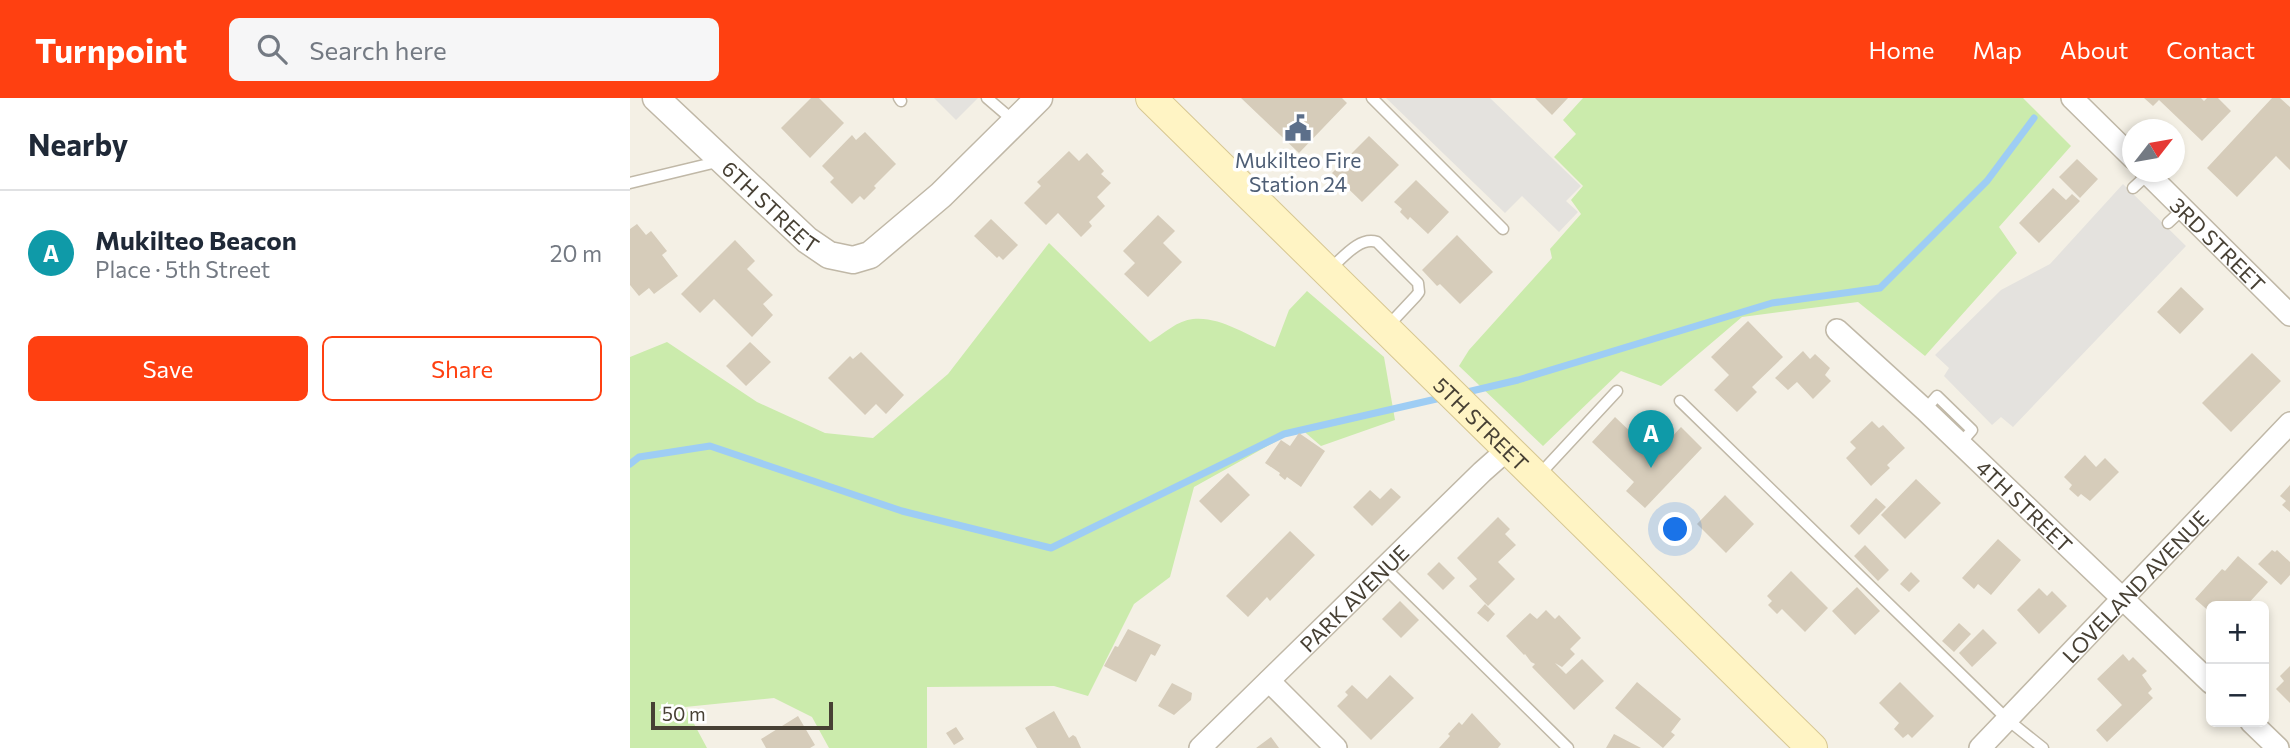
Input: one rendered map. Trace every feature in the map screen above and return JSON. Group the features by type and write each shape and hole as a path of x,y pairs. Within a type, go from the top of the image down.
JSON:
{"main road":[{"name":"5TH STREET","path":"1151,98 1812,748"}],"street":[{"name":"6TH STREET","path":"656,98 807,240 829,255 853,260 870,256 901,231 1039,98"},
{"path":"2072,98 2122,148"},
{"name":"3RD STREET","path":"2146,182 2176,216 2290,315"},
{"name":"4TH STREET","path":"1837,330 1931,403 2206,678"},
{"name":"LOVELAND AVENUE","path":"1980,748 2290,423"},
{"name":"PARK AVENUE","path":"1200,748 1508,449"},
{"path":"1269,681 1336,748"},
{"path":"2256,727 2277,748"}],"lane":[{"path":"987,98 1015,122"},
{"path":"1372,98 1503,229"},
{"path":"630,183 724,161"},
{"path":"1326,272 1366,240 1377,242 1419,287 1416,296 1385,328"},
{"path":"1537,477 1617,391"},
{"path":"1679,401 2008,720 2043,748"},
{"path":"1385,568 1568,748"}],"green space":[{"path":"1583,98 2023,98 2071,146 1999,227 2017,253 1925,356 1858,302 1742,317 1661,386 1621,371 1543,446 1459,366 1469,350 1552,258 1550,249 1581,214 1571,200 1583,186 1554,157 1576,134 1563,120"},
{"path":"1049,243 1150,342 1182,322 1204,319 1225,324 1275,347 1289,310 1307,291 1384,357 1395,420 1321,446 1300,428 1194,487 1170,577 1134,604 1088,696 1054,686 927,687 927,748 829,748 812,717 774,698 685,707 707,748 630,748 630,357 667,342 757,402 825,433 873,438 948,374"}],"shaded area":[{"path":"934,98 978,98 956,120"},
{"path":"1386,98 1490,98 1581,186 1566,201 1578,212 1559,232 1522,196 1505,213"},
{"path":"2123,184 2186,246 2013,427 2001,417 1992,425 1944,376 1949,368 1935,355 2001,290 2050,264"}],"building":[{"path":"811,98 819,98 844,123 810,158 781,128"},
{"name":"Mukilteo Fire Station 24","path":"1241,98 1342,98 1347,103 1299,153"},
{"path":"1535,98 1568,98 1552,115"},
{"path":"2144,98 2201,98 2204,101 2207,98 2218,98 2231,111 2202,141 2185,125 2185,119 2179,119 2159,100 2153,106"},
{"path":"2272,98 2280,98 2290,107 2290,170 2276,156 2237,197 2207,168"},
{"path":"865,132 896,164 864,200 860,196 852,204 830,182 834,178 822,166 852,135 856,140"},
{"path":"1369,136 1399,165 1362,202 1332,173"},
{"path":"1069,151 1079,161 1087,153 1104,171 1101,174 1111,183 1097,197 1105,206 1089,222 1092,226 1081,237 1058,213 1046,225 1024,203 1041,186 1037,182"},
{"path":"2077,159 2098,179 2080,198 2059,177"},
{"path":"1416,180 1449,212 1428,234 1410,217 1408,220 1394,202"},
{"path":"2053,188 2066,200 2072,194 2080,201 2039,243 2019,223"},
{"path":"1158,215 1175,231 1163,243 1182,262 1148,297 1124,274 1135,263 1123,251"},
{"path":"991,219 1018,245 1003,260 999,256 997,258 974,236"},
{"path":"637,224 646,235 651,231 667,251 662,255 678,276 654,294 649,288 639,296 630,285 630,229"},
{"path":"1457,235 1493,272 1460,304 1422,270"},
{"path":"735,240 755,261 747,269 773,295 763,304 773,315 752,337 714,299 700,313 681,294"},
{"path":"2181,287 2204,309 2180,334 2157,312"},
{"path":"1748,321 1783,357 1752,387 1757,392 1737,412 1714,390 1729,375 1711,357"},
{"path":"750,342 771,362 746,386 726,366"},
{"path":"1803,351 1810,359 1815,354 1830,368 1825,375 1831,381 1813,399 1797,382 1788,390 1775,378"},
{"path":"861,352 904,395 886,414 876,404 865,415 828,378 850,356 853,359"},
{"path":"2252,353 2281,381 2231,432 2202,403"},
{"path":"1615,417 1655,455 1681,427 1702,448 1645,508 1626,491 1634,482 1592,442"},
{"path":"1872,421 1879,428 1883,425 1905,448 1887,465 1890,468 1871,486 1846,458 1856,448 1850,442"},
{"path":"1299,433 1325,451 1301,487 1287,477 1285,480 1265,463 1281,440 1290,446"},
{"path":"2085,455 2096,467 2105,458 2119,472 2090,501 2081,494 2078,497 2069,489 2072,485 2064,477"},
{"path":"1228,473 1250,495 1221,523 1199,501"},
{"path":"1916,479 1941,503 1905,539 1881,515"},
{"path":"2290,485 2290,512 2282,505 2286,501 2280,496"},
{"path":"1391,488 1401,497 1372,526 1353,507 1370,490 1380,499"},
{"path":"1725,495 1754,524 1726,553 1697,524"},
{"path":"1876,498 1886,507 1859,535 1850,526"},
{"path":"1498,517 1510,529 1505,534 1516,545 1498,562 1515,579 1488,606 1469,586 1477,579 1457,558"},
{"path":"1290,531 1315,555 1270,601 1267,597 1248,617 1226,596"},
{"path":"1998,539 2021,560 1991,595 1978,584 1974,589 1962,578"},
{"path":"1865,545 1889,570 1878,581 1854,556"},
{"path":"2272,550 2277,550 2290,562 2290,575 2281,585 2258,564"},
{"path":"2238,556 2268,582 2251,601 2206,601 2206,609 2195,599 2222,569 2225,571"},
{"path":"1439,562 1455,578 1443,590 1427,574"},
{"path":"1791,571 1828,608 1805,632 1782,609 1777,614 1768,605 1772,601 1767,596"},
{"path":"1911,572 1920,581 1909,592 1900,584"},
{"path":"1857,587 1880,611 1855,635 1832,611"},
{"path":"2039,588 2047,596 2052,591 2067,606 2039,634 2017,610"},
{"path":"1400,601 1419,620 1401,638 1382,619"},
{"path":"1485,604 1495,614 1488,622 1477,613"},
{"path":"1546,610 1555,619 1559,615 1581,638 1570,649 1575,654 1562,667 1555,663 1566,674 1582,659 1604,681 1574,710 1532,667 1535,664 1506,636 1530,613 1537,619"},
{"path":"1959,623 1971,634 1954,652 1942,641"},
{"path":"1128,629 1161,645 1155,656 1151,654 1136,682 1104,666"},
{"path":"1983,629 1997,643 1972,667 1959,653"},
{"path":"2123,654 2129,661 2133,657 2147,671 2142,675 2152,689 2148,693 2153,698 2107,742 2096,730 2122,705 2097,679"},
{"path":"2290,666 2290,703 2276,689 2284,681 2280,676"},
{"path":"1390,675 1414,698 1371,740 1337,706 1348,695 1345,692 1352,685 1367,699"},
{"path":"1637,682 1681,719 1671,732 1675,735 1663,748 1615,708"},
{"path":"1900,682 1934,716 1912,738 1908,734 1903,738 1894,729 1899,723 1879,703"},
{"path":"1172,683 1192,693 1191,700 1174,715 1158,706"},
{"path":"1054,711 1069,738 1073,735 1076,737 1081,748 1037,748 1025,728"},
{"path":"1472,713 1501,744 1498,748 1439,748 1459,722 1462,725"},
{"path":"798,716 815,745 810,748 766,748 761,739"},
{"path":"956,727 964,739 954,745 946,733"},
{"path":"1614,734 1641,748 1606,748"},
{"path":"1271,737 1279,748 1256,748"}],"waterway":[{"path":"1463,393 1518,380 1772,303 1880,288 1987,181 2034,118"},
{"path":"630,464 639,457 710,446 902,511 1051,548 1284,434 1445,397"}],"place":[{"name":"Mukilteo Fire Station 24","path":"1298,128"},
{"name":"Mukilteo Beacon","path":"1651,468"}]}
